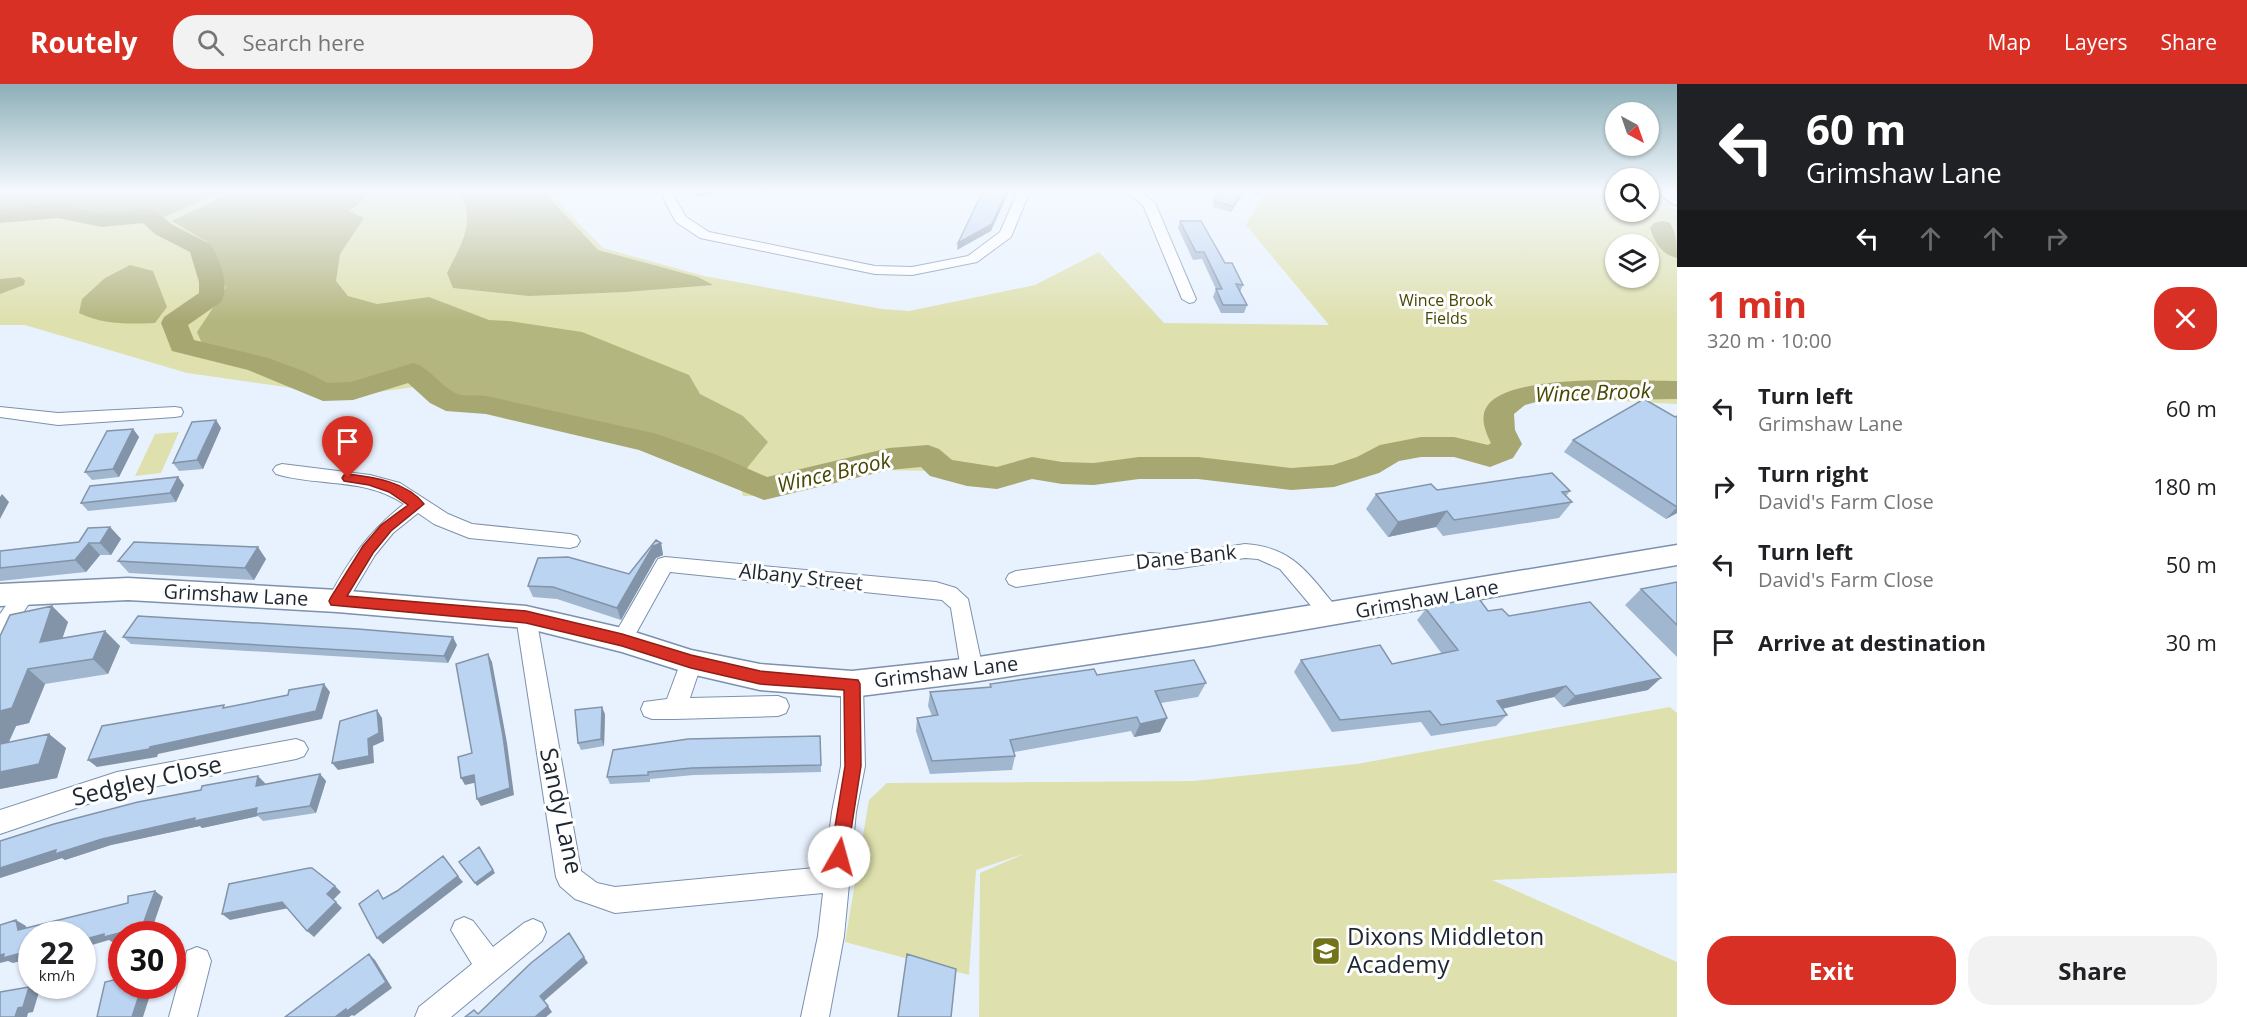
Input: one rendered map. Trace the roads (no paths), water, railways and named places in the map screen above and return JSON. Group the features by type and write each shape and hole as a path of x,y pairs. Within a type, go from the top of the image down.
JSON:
{"main road":[{"name":"Grimshaw Lane","path":"13,594 128,589 336,601 526,617 622,640 691,662 760,677 852,684 972,670 1331,615 1677,555"}],"street":[{"path":"704,235 875,270 912,271 972,259 1005,235"},
{"path":"1162,235 1189,299"},
{"path":"0,412 58,419 175,412"},
{"path":"282,470 370,481 394,488 441,519 469,531 570,541"},
{"path":"336,601 368,550 386,528 417,504"},
{"name":"Dane Bank","path":"1016,579 1042,570 1150,560 1175,562 1245,551 1261,552 1287,564 1331,615"},
{"name":"Albany Street","path":"622,640 665,564 936,590 949,594 961,605 972,670"},
{"path":"0,631 13,594"},
{"name":"Sandy Lane","path":"526,617 569,877 577,886 591,896 615,900 837,879"},
{"path":"675,709 691,662"},
{"path":"815,1017 831,936 853,766 852,684"},
{"path":"652,709 778,706"},
{"name":"Sedgley Close","path":"0,822 117,783 296,749"},
{"path":"464,930 491,966"},
{"path":"429,1017 533,932"},
{"path":"183,1017 197,961"}],"waterway":[{"name":"Wince Brook","path":"175,235 201,249 212,282 212,296 174,323 182,345 258,364 296,378 323,392 353,391 413,372 440,396 456,404 486,405 646,441 706,463 764,489 889,459 928,456 941,468 967,475 997,478 1032,468 1062,473 1094,474 1139,468 1198,468 1291,479 1334,476 1368,465 1391,452 1421,447 1454,447 1490,456 1502,451 1507,444 1500,430 1499,411 1515,398 1540,392 1677,390"},
{"name":"Wince Brook","path":"1664,235 1667,242 1677,251"}],"place":[{"name":"Dixons Middleton Academy","path":"1326,951"}],"park label":[{"name":"Wince Brook Fields","path":"1446,309"}]}
